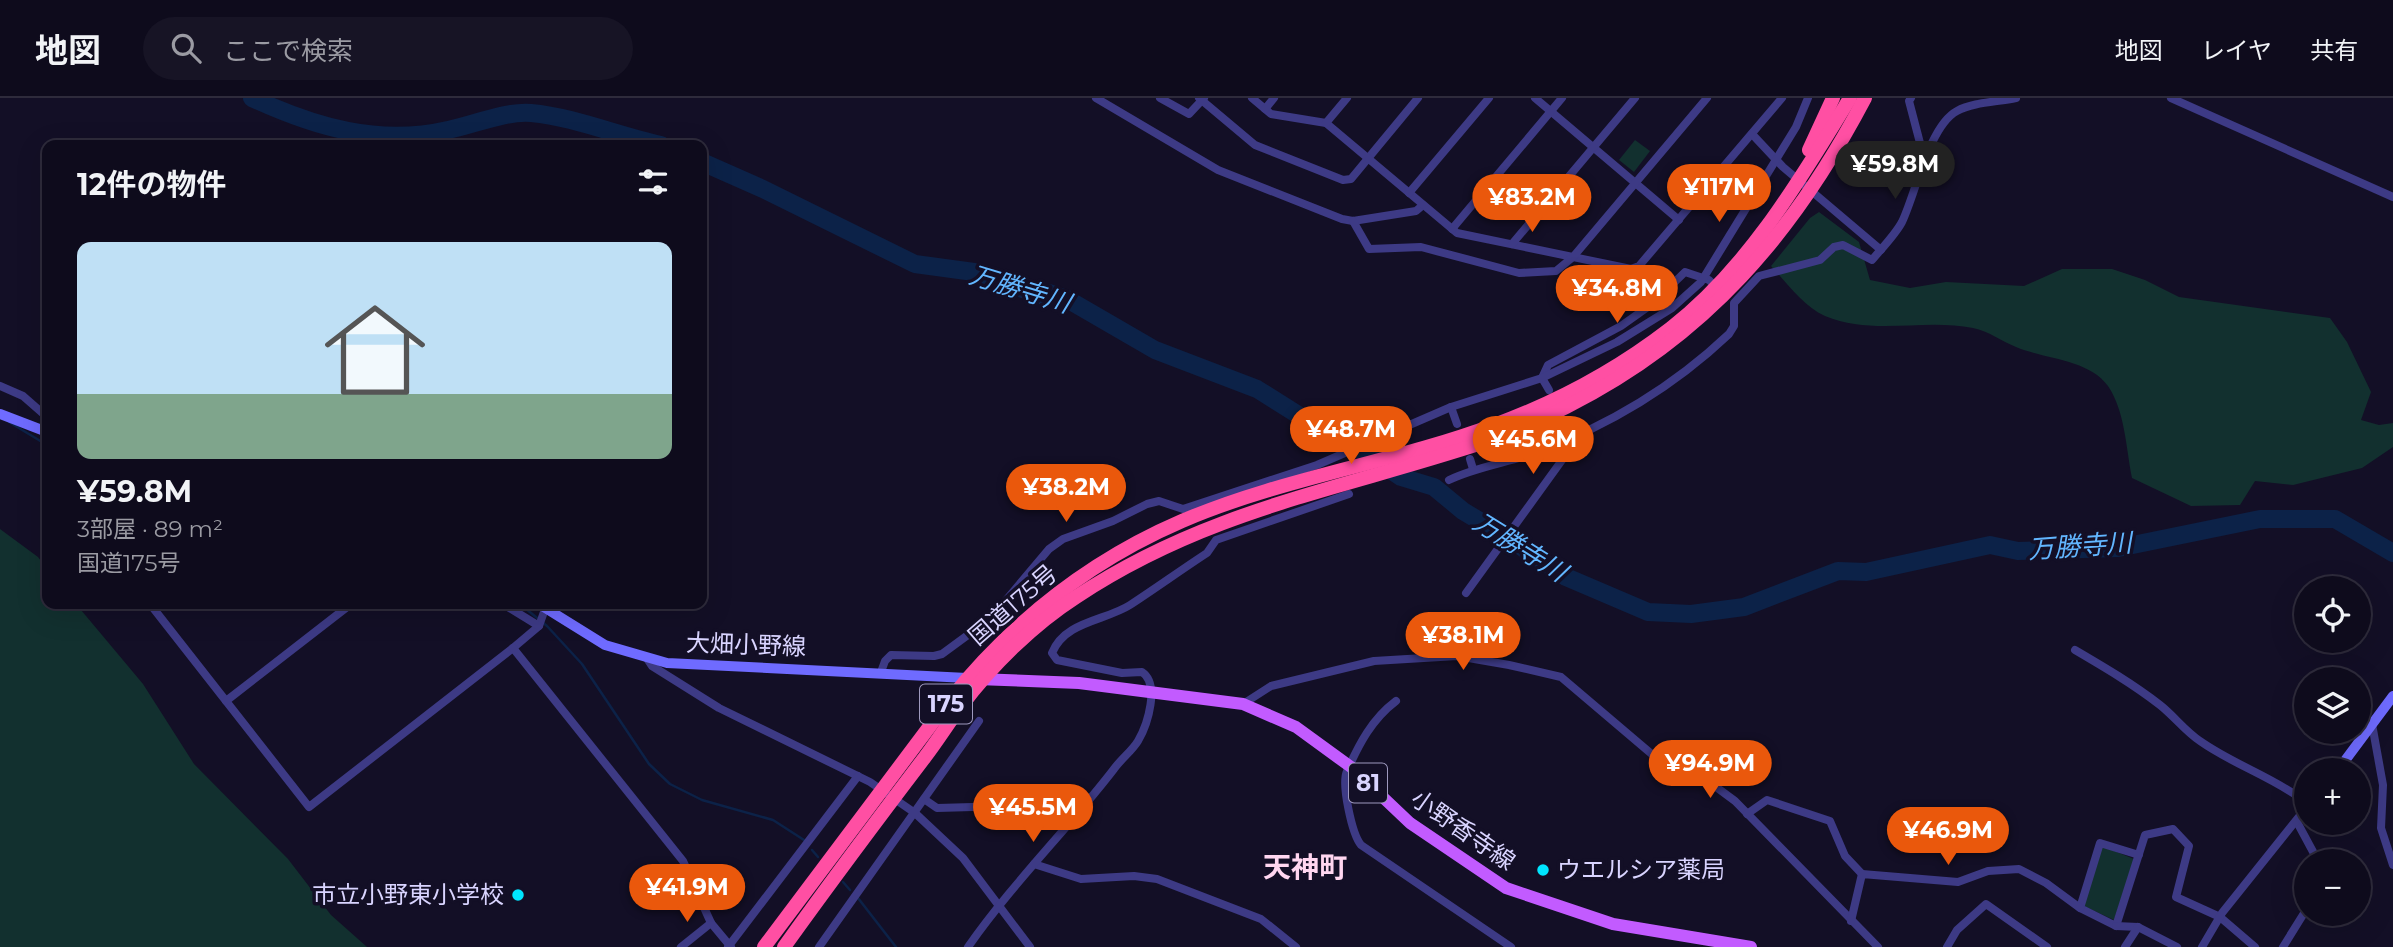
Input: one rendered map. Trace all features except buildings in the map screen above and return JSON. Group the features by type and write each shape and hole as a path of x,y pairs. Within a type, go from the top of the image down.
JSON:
{"highway":[{"path":"1791,193 1833,98"},
{"name":"国道175号","path":"1784,214 1791,193 1850,98"},
{"name":"国道175号","path":"764,947 967,678 1029,616 1065,587 1106,560 1289,484 1494,425 1588,383 1744,275 1784,214 1820,177 1865,98"},
{"path":"1820,177 1847,147 1874,98"},
{"name":"国道175号","path":"784,947 982,680 1038,626 1072,599 1152,551 1184,528 1506,435 1593,394 1643,365 1681,336 1717,293"}],"main road":[{"path":"0,414 42,430"},
{"name":"大畑小野線","path":"547,609 605,645 648,660 967,678"},
{"name":"小野香寺線","path":"967,678 1079,683 1244,704 1296,727 1351,768 1410,823 1506,888 1614,924 1751,947"},
{"path":"2348,758 2393,695"}],"street":[{"path":"1096,98 1218,170 1353,221 1416,211 1423,205"},
{"path":"1160,98 1189,114 1201,99 1255,145 1343,180 1351,179 1418,98"},
{"path":"1252,98 1271,114 1326,123 1457,233 1631,269 1639,266 1782,98"},
{"path":"1265,109 1274,98"},
{"path":"1326,123 1347,98"},
{"path":"1409,193 1489,98"},
{"path":"1535,98 1679,220"},
{"path":"1452,229 1562,98"},
{"path":"1512,244 1635,98"},
{"path":"1353,221 1369,249 1421,247 1519,273 1556,271 1573,257 1707,98"},
{"path":"1717,293 1761,182 1796,127 1808,98"},
{"path":"1911,98 1909,101 1916,135 1926,162"},
{"path":"881,672 885,661 891,655 934,656 970,634 1003,607 1049,549 1063,539 1113,521 1147,504 1159,501 1183,509 1317,465 1451,407 1542,378 1617,342 1672,308 1759,276 1820,260 1834,247 1843,245 1872,260 1901,223 1942,125 1950,116 1960,109 2016,98"},
{"path":"2171,98 2393,197"},
{"path":"1752,134 1783,167 1881,250"},
{"path":"1448,480 1473,469 1504,464 1639,405 1704,358 1730,334 1734,326 1709,280 1685,272 1652,304 1548,365 1542,378"},
{"path":"1542,378 1549,390"},
{"path":"0,386 23,396 42,413"},
{"path":"1451,407 1457,424"},
{"path":"1466,593 1565,456 1571,436 1565,424"},
{"path":"1470,459 1473,469"},
{"path":"968,947 999,904 1088,804 1139,740 1153,692 1150,680 1142,672 1122,673 1061,662 1052,653 1054,648 1078,626 1127,607 1208,552 1216,540 1349,494"},
{"path":"154,609 309,807 513,648 538,626 541,609"},
{"path":"226,701 345,609"},
{"path":"511,609 538,626"},
{"path":"513,648 683,861 711,923 729,946 858,776"},
{"path":"2075,650 2158,703 2197,740 2224,757 2282,784 2294,793"},
{"path":"1244,704 1271,685 1374,661 1457,656 1562,677 1654,756 1709,780 1747,814 1878,947"},
{"path":"648,660 652,666 719,708 870,782 911,811 962,858 1030,947"},
{"path":"1396,701 1370,724 1351,768 1347,771 1350,822 1361,845 1511,947"},
{"path":"819,947 911,811 924,799 979,722"},
{"path":"2372,724 2383,785 2381,828 2393,864"},
{"path":"924,799 937,808 1088,804"},
{"path":"1747,814 1767,800 1830,821 1844,856 1862,874 1958,882 1988,871 2019,869 2046,883 2080,908 2116,926 2138,927 2176,947"},
{"path":"2202,947 2220,916 2294,826"},
{"path":"2116,926 2145,835 2173,829 2189,846 2176,897 2220,916 2255,947"},
{"path":"2080,908 2100,843 2139,855"},
{"path":"1034,864 1081,879 1134,876 1157,879 1261,919 1296,947"},
{"path":"1851,921 1862,874"},
{"path":"1947,947 1957,930 1986,904 2047,947"},
{"path":"681,947 711,923"},
{"path":"2283,947 2296,926"},
{"path":"2125,947 2138,927"}],"green space":[{"path":"1635,140 1650,151 1634,172 1619,160"},
{"path":"1819,212 1859,242 1870,280 1910,288 1946,282 2024,286 2062,269 2112,269 2145,280 2179,297 2330,318 2347,342 2371,392 2361,420 2379,425 2393,423 2393,447 2362,468 2293,485 2255,481 2240,505 2191,506 2132,478 2124,430 2114,396 2100,377 2090,370 2027,351 1973,328 1955,325 1861,325 1843,322 1817,312 1796,294 1771,266 1810,218"},
{"path":"0,529 42,562 42,609 80,609 143,684 194,764 288,859 331,915 367,947 0,947"},
{"path":"2102,846 2134,859 2114,920 2084,906"}],"waterway":[{"name":"万勝寺川","path":"252,98 323,125 372,135 422,134 458,128 500,116 531,113 564,118 641,140"},
{"name":"万勝寺川","path":"707,164 915,264 974,272 1040,295 1049,293 1067,299 1155,350 1257,389 1327,433 1343,438 1401,477 1434,487 1463,511 1566,577 1648,612 1691,614 1744,607 1838,571 1866,572 1990,545 2018,551 2118,548 2260,519 2335,519 2393,553"},
{"path":"9,422 42,442"},
{"path":"526,609 547,626 582,664 649,764 670,784 702,800 773,820 804,840"},
{"path":"812,850 818,857"},
{"path":"843,882 850,890"},
{"path":"858,898 896,947"}],"place":[{"name":"ウエルシア薬局","path":"1543,870"},
{"name":"市立小野東小学校","path":"518,895"}],"district":[{"name":"天神町","path":"1305,867"}]}
